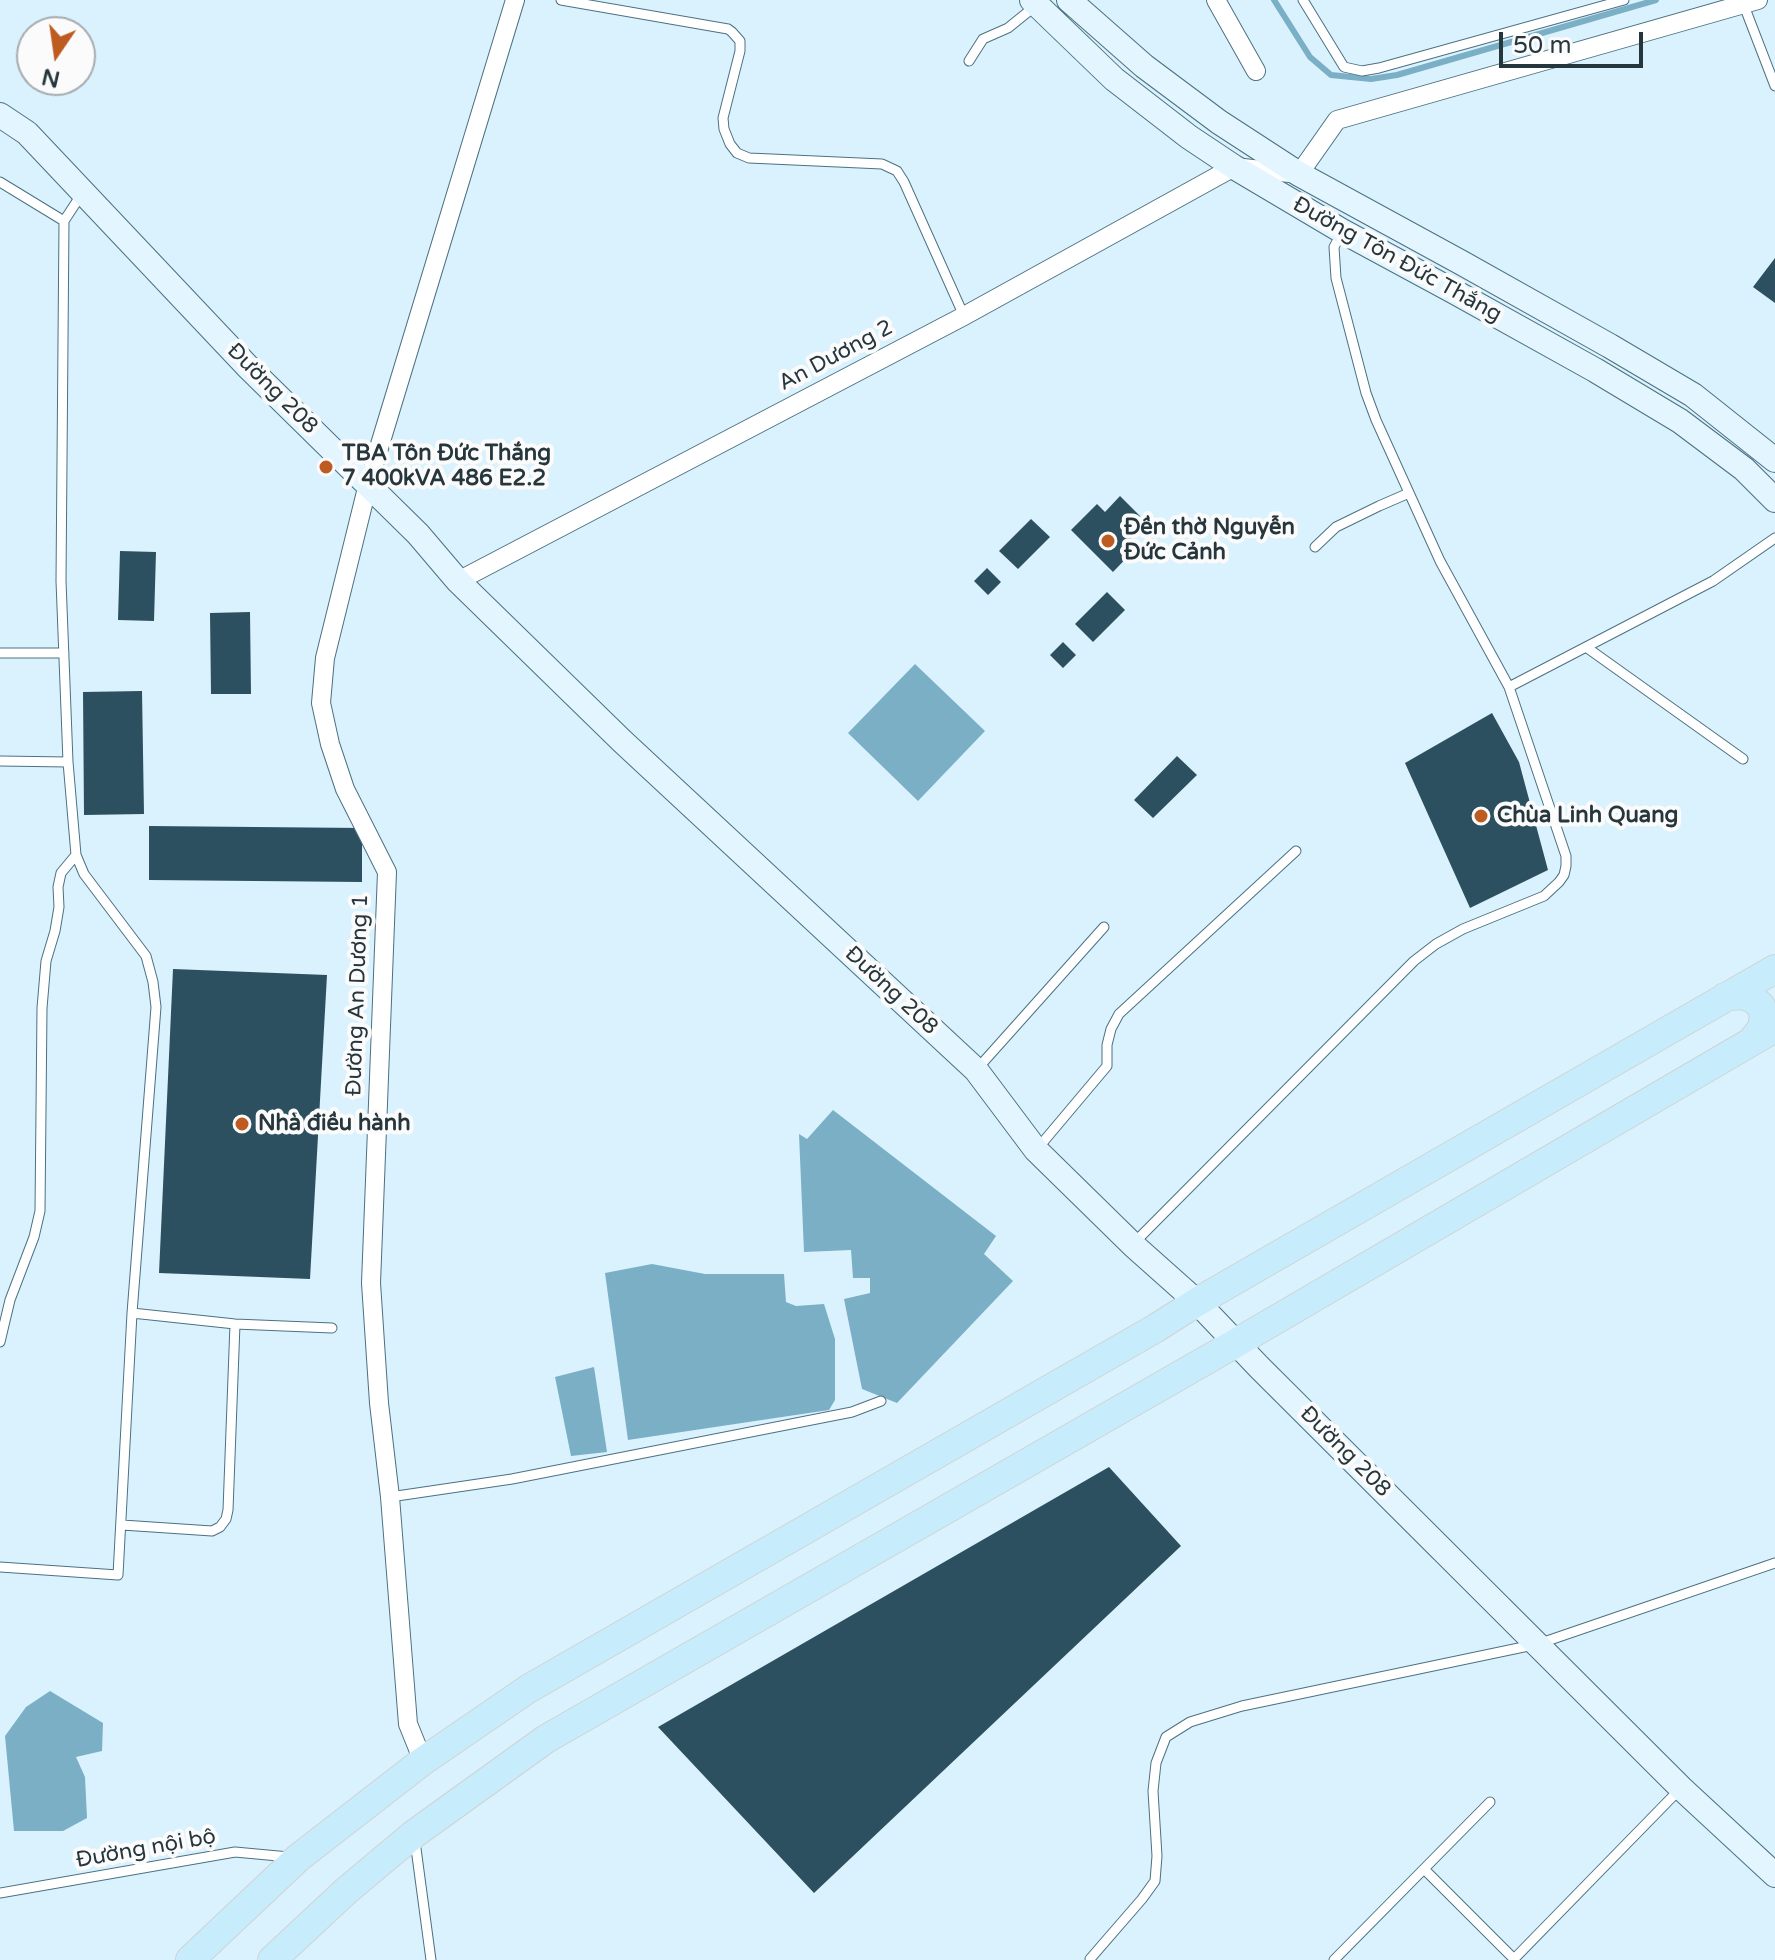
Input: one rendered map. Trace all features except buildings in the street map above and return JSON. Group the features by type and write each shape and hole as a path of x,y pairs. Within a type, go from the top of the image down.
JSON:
{"main road":[{"path":"190,1960 298,1858 423,1761 528,1689 1775,969"},
{"path":"272,1960 346,1891 414,1834 546,1739 1236,1343 1764,1035 1761,1006 1752,998 1740,995 1725,997"}],"street":[{"name":"Đường An Dương 1","path":"423,1761 408,1724 371,1283 387,872 345,789 321,703 325,658 368,484 515,0"},
{"name":"Đường Tôn Đức Thắng","path":"1069,0 1144,66 1219,122 1299,174 1502,285 1693,395 1775,460"},
{"path":"1216,0 1256,71"},
{"path":"1234,167 1299,174 1337,120 1748,1"},
{"name":"Đường Tôn Đức Thắng","path":"1034,2 1114,79 1189,137 1342,231 1582,363 1680,421 1744,469 1775,500"},
{"name":"Đường 208","path":"0,115 27,133 249,368 418,534 458,581 622,741 976,1070 1036,1150 1133,1245 1197,1302 1681,1788 1775,1875"},
{"name":"An Dương 2","path":"458,581 964,316 1234,167"}],"lane":[{"path":"561,0 732,32 740,41 740,51 723,118 724,129 737,153 749,158 882,164 897,171 964,316"},
{"path":"1303,0 1344,67 1362,71 1624,0"},
{"path":"1748,1 1775,86"},
{"path":"969,61 983,39 1008,28 1034,2"},
{"path":"0,182 64,221"},
{"path":"0,1567 118,1575 132,1313 156,1007 146,956 84,874 76,855 68,762 61,581 64,221 83,192"},
{"path":"1133,1245 1414,961 1463,929 1544,896 1564,875 1566,856 1509,687 1440,561 1366,393 1336,278 1334,247 1342,231"},
{"path":"1315,547 1336,527 1409,493"},
{"path":"1509,687 1713,581 1775,538"},
{"path":"1586,647 1743,759"},
{"path":"0,653 64,653"},
{"path":"0,761 68,762"},
{"path":"1036,1150 1107,1066 1107,1045 1119,1014 1296,851"},
{"path":"0,1342 10,1300 34,1237 40,1211 42,1008 46,961 55,931 61,873 76,855"},
{"path":"976,1070 1104,927"},
{"path":"132,1313 235,1324 332,1328"},
{"path":"122,1525 212,1531 226,1519 235,1324"},
{"path":"390,1497 527,1477 852,1412 881,1401"},
{"path":"1090,1959 1155,1881 1157,1856 1153,1791 1156,1763 1166,1737 1190,1722 1242,1706 1538,1644 1775,1563"},
{"path":"1424,1869 1513,1959 1681,1788"},
{"path":"1334,1960 1490,1802"},
{"path":"414,1834 431,1960"},
{"name":"Đường nội bộ","path":"0,1893 235,1852 298,1858"}],"water":[{"path":"915,664 985,731 918,801 848,733"},
{"path":"833,1110 996,1236 984,1254 1013,1281 897,1403 862,1389 844,1299 870,1293 870,1278 853,1278 851,1250 804,1252 799,1134 807,1139"},
{"path":"652,1264 705,1274 784,1274 786,1302 796,1306 824,1304 835,1339 835,1400 829,1410 628,1440 605,1273"},
{"path":"594,1367 607,1452 571,1456 555,1377"},
{"path":"50,1691 103,1723 102,1751 76,1757 85,1777 87,1818 63,1831 14,1831 5,1736 26,1707"}],"waterway":[{"path":"1274,0 1310,57 1331,75 1371,79 1397,75 1656,0"}],"place":[{"name":"TBA Tôn Đức Thắng 7 400kVA 486 E2.2","path":"326,467"},
{"name":"Đền thờ Nguyễn Đức Cảnh","path":"1108,541"},
{"name":"Chùa Linh Quang","path":"1481,816"},
{"name":"Nhà điều hành","path":"242,1124"}]}
